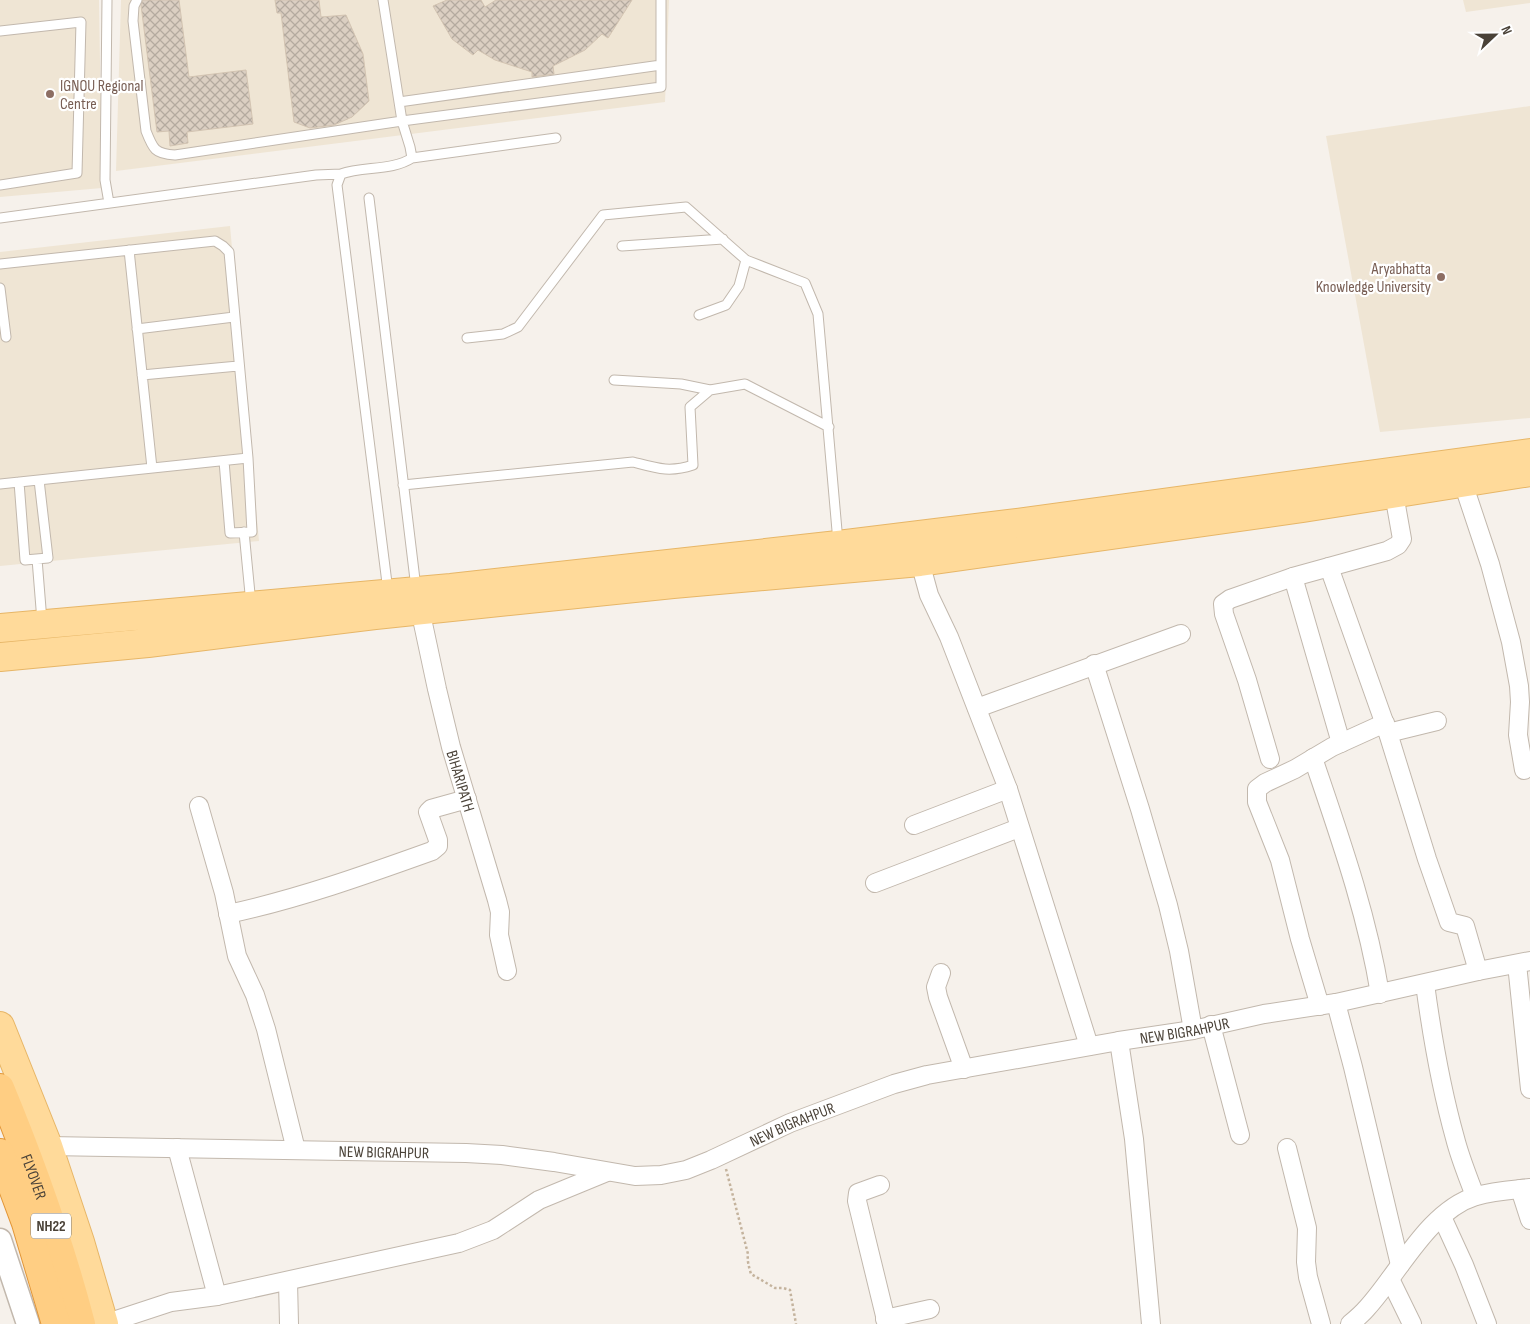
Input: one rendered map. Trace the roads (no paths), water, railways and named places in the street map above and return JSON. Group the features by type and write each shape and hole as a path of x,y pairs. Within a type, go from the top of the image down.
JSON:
{"highway":[{"name":"FLYOVER","path":"0,1088 17,1128 68,1274 81,1324"},
{"name":"NH22","path":"0,1153 26,1223 56,1324"}],"main road":[{"path":"1229,506 1394,494 1530,453"},
{"path":"0,657 148,644 375,615 418,601 840,557 982,540 1461,473 1530,472"},
{"path":"840,557 920,562 982,540"},
{"path":"0,628 388,594 418,601"},
{"path":"0,1026 48,1146 80,1242 104,1324"}],"street":[{"path":"1461,473 1490,564 1511,642 1519,686 1518,735 1524,770"},
{"path":"1270,758 1247,680 1224,614 1224,604 1230,599 1293,577 1386,551 1398,545 1402,539 1394,494"},
{"path":"920,562 929,595 949,637 1008,789 1089,1046"},
{"path":"1329,567 1386,728 1427,860 1449,922 1465,926 1478,971"},
{"path":"1293,577 1341,743"},
{"name":"BIHARIPATH","path":"418,601 436,689 451,747 500,912 499,936 507,971"},
{"path":"977,708 1181,634"},
{"path":"1094,664 1140,809 1168,906 1179,951 1193,1030"},
{"path":"1400,1265 1354,1067 1300,939 1285,876 1256,795 1257,789 1265,783 1341,743 1386,728 1437,721"},
{"path":"1313,758 1362,911 1375,963 1380,994"},
{"path":"914,825 1008,789"},
{"path":"228,914 268,905 351,880 432,851 438,846 438,840 428,812 431,809 467,799"},
{"path":"199,806 224,893 237,956 255,995 266,1029 296,1150"},
{"path":"875,883 1019,828"},
{"path":"1524,963 1530,1089"},
{"name":"NEW BIGRAHPUR","path":"48,1146 433,1152 502,1155 635,1176 661,1174 686,1170 790,1123 894,1084 927,1075 1118,1041 1193,1030 1264,1014 1380,994 1478,971 1524,963"},
{"path":"941,973 936,987 938,997 964,1069"},
{"path":"1425,984 1432,1038 1446,1104 1455,1141 1475,1196"},
{"path":"1211,1025 1240,1135"},
{"path":"1118,1041 1134,1138 1151,1324"},
{"path":"177,1148 217,1296"},
{"path":"1287,1148 1307,1228 1306,1262 1308,1277 1321,1324"},
{"path":"104,1324 171,1302 217,1296 438,1249 475,1238 493,1230 539,1200 607,1172"},
{"path":"880,1185 858,1193 857,1201 886,1322 930,1309"},
{"path":"1350,1324 1367,1308 1419,1240 1442,1217 1475,1196 1525,1189 1530,1220"},
{"path":"1442,1217 1464,1265 1487,1324"},
{"path":"0,1240 28,1324"},
{"path":"1390,1279 1412,1324"},
{"path":"288,1281 289,1324"}],"lane":[{"path":"107,0 105,180 109,203"},
{"path":"383,0 402,121 412,158"},
{"path":"135,2 133,21 146,131 152,147 162,154 175,155 402,121 661,87 661,0"},
{"path":"0,31 81,22 77,172 0,185"},
{"path":"399,102 661,65"},
{"path":"0,218 316,174 341,174 352,170 403,164 412,158 556,138"},
{"path":"341,174 338,185 388,594"},
{"path":"369,198 418,601"},
{"path":"468,338 503,334 518,326 602,216 686,207 746,260 805,282 818,314 840,557"},
{"path":"622,246 723,240"},
{"path":"0,264 215,241 223,246 228,252 248,458 252,532 230,533 224,461"},
{"path":"129,250 152,468"},
{"path":"699,315 726,306 739,286 746,260"},
{"path":"0,288 6,337"},
{"path":"137,329 234,317"},
{"path":"142,375 238,366"},
{"path":"614,380 681,384 710,390 745,384 828,427"},
{"path":"403,485 633,462 664,470 679,470 693,466 690,407 710,390"},
{"path":"0,484 248,458"},
{"path":"19,482 26,560 48,558 39,480"},
{"path":"244,532 252,607"},
{"path":"37,559 42,623"}],"place":[{"name":"IGNOU Regional Centre","path":"50,94"},
{"name":"Aryabhatta Knowledge University","path":"1441,277"}]}
